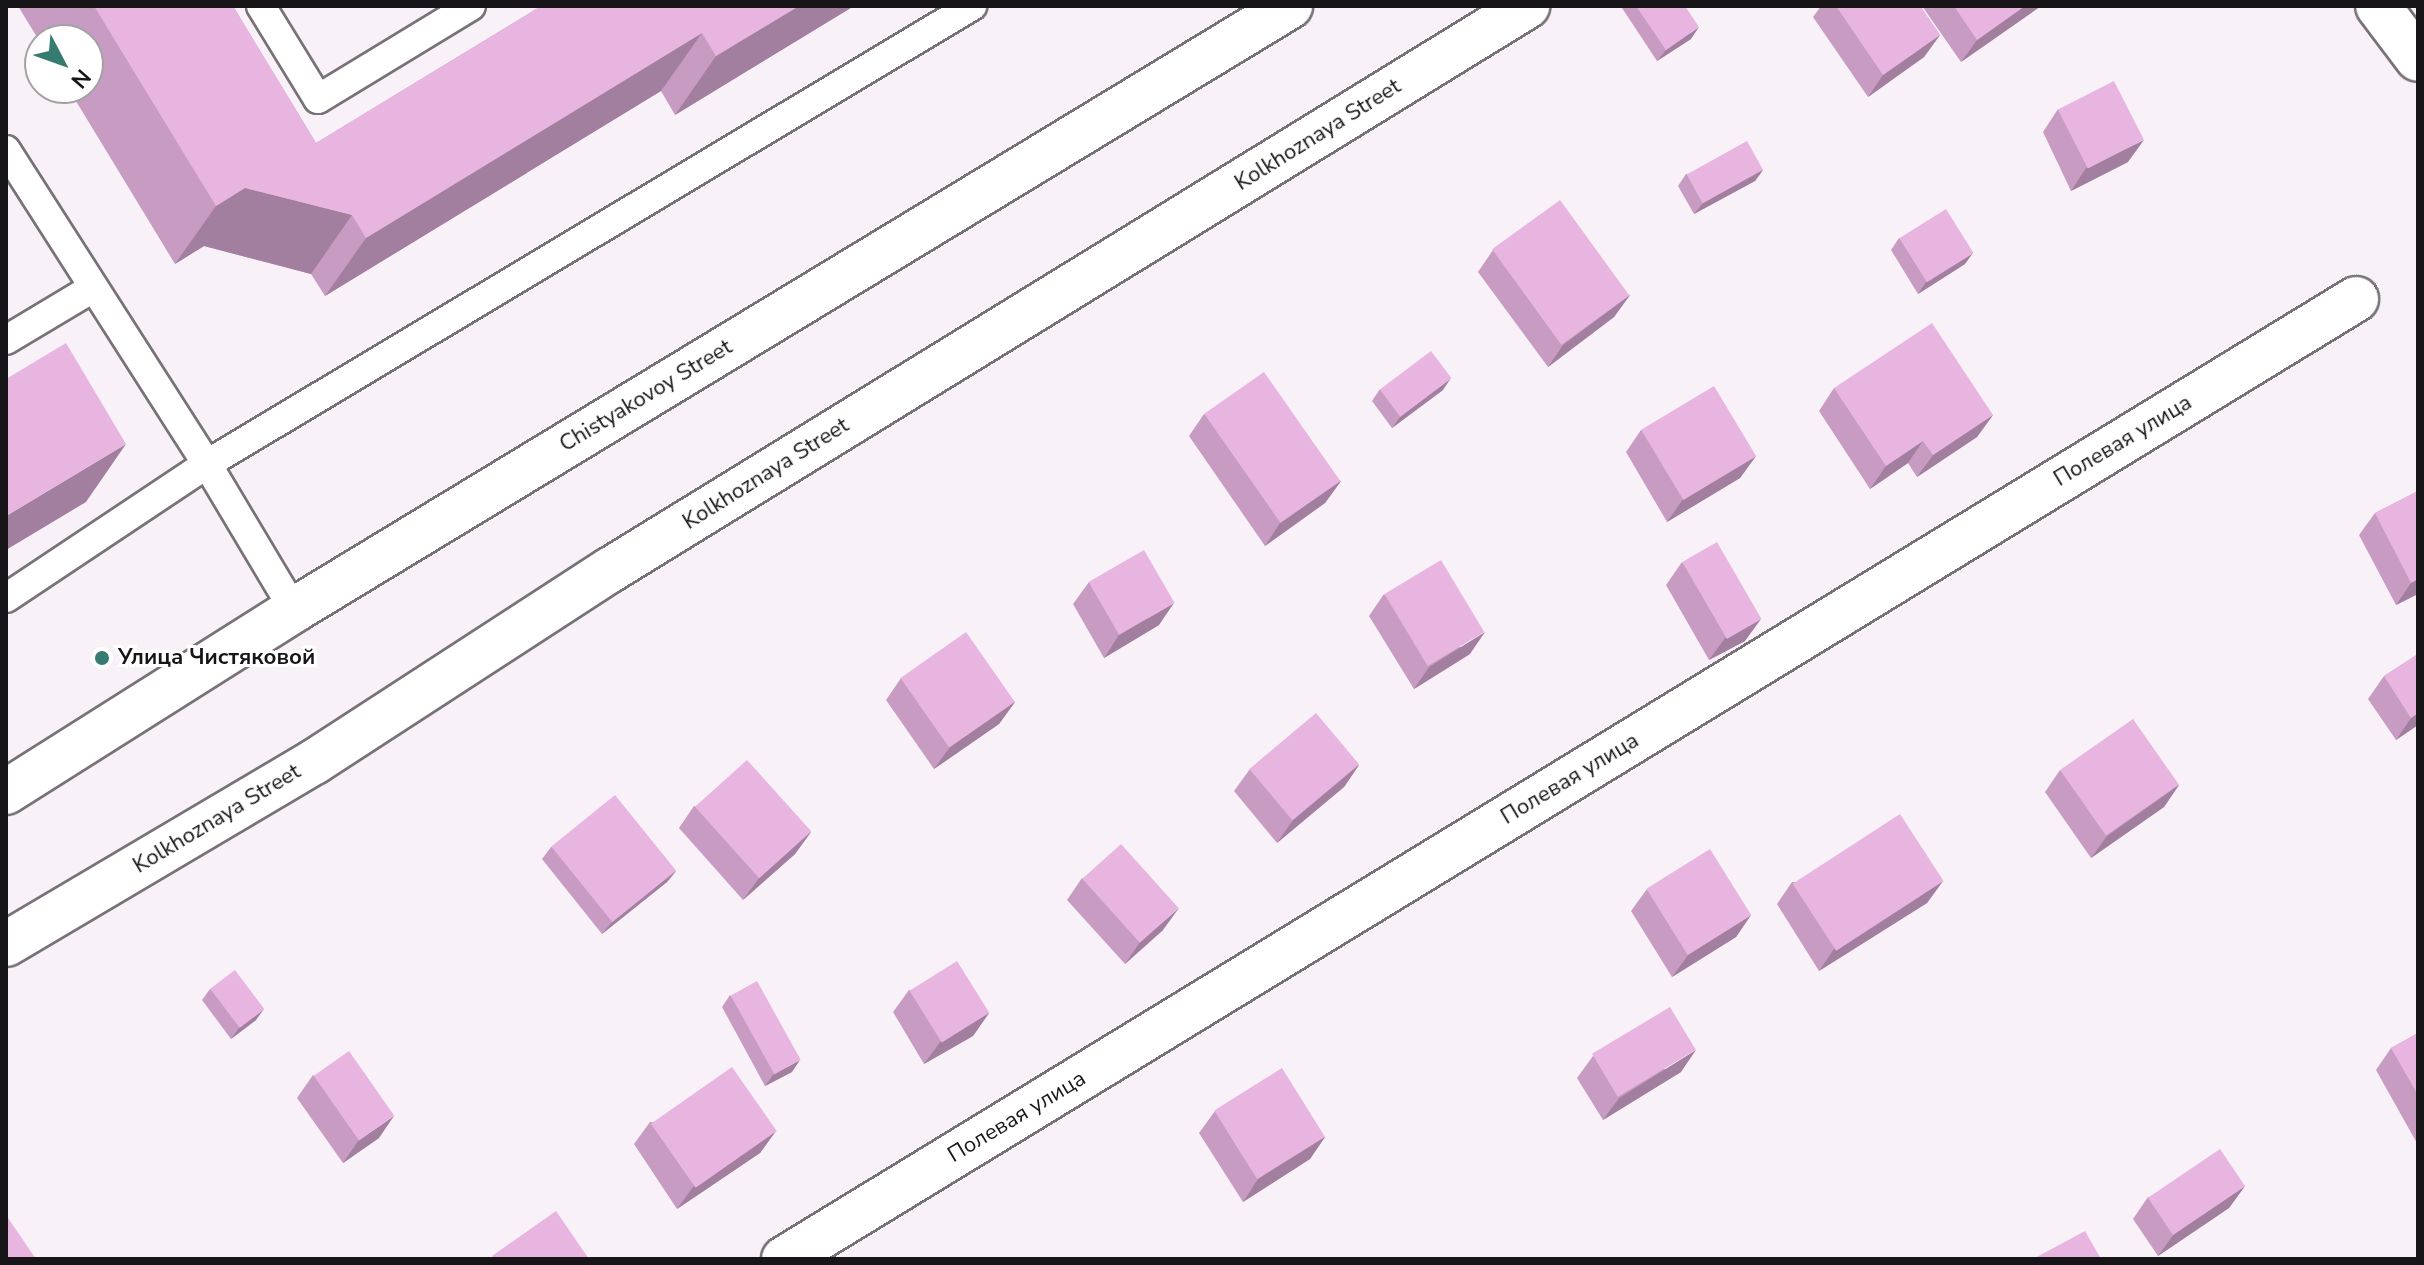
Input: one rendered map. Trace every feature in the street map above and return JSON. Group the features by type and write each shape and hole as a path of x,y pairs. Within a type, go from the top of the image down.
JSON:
{"street":[{"name":"Chistyakovoy Street","path":"6,792 294,610 1290,6"},
{"name":"Kolkhoznaya Street","path":"6,944 314,762 610,570 1527,6"},
{"path":"2391,10 2418,59"},
{"name":"Полевая улица","path":"784,1259 2356,299"}],"lane":[{"path":"261,6 318,99 471,6"},
{"path":"6,598 207,464 972,6"},
{"path":"6,150 207,464 294,610"},
{"path":"6,340 93,288"}],"building":[{"path":"94,6 233,6 316,143 541,6 799,6 716,56 702,33 366,238 352,215 245,188 216,206"},
{"path":"1636,6 1685,6 1699,27 1666,50"},
{"path":"1836,6 1920,6 1940,35 1883,75"},
{"path":"1954,6 2025,6 1977,40"},
{"path":"2114,81 2144,140 2088,168 2058,110"},
{"path":"1747,141 1763,170 1703,203 1687,174"},
{"path":"1560,200 1629,295 1561,345 1492,249"},
{"path":"1946,209 1974,253 1927,282 1899,238"},
{"path":"1932,323 1993,415 1933,455 1923,441 1886,466 1834,388"},
{"path":"66,343 126,444 6,516 6,379"},
{"path":"1431,351 1451,378 1400,417 1380,390"},
{"path":"1264,372 1340,481 1280,523 1204,414"},
{"path":"1714,386 1756,456 1683,500 1641,430"},
{"path":"2418,491 2418,579 2411,583 2375,513"},
{"path":"1717,542 1762,619 1727,639 1682,562"},
{"path":"1144,550 1174,603 1119,635 1089,582"},
{"path":"1441,560 1484,632 1428,666 1384,594"},
{"path":"966,632 1015,702 949,748 900,678"},
{"path":"2418,654 2418,713 2411,718 2384,676"},
{"path":"1316,713 1359,764 1292,820 1249,769"},
{"path":"2133,719 2179,785 2106,836 2060,770"},
{"path":"747,760 811,831 759,878 695,807"},
{"path":"615,795 676,870 612,922 551,847"},
{"path":"1900,814 1944,881 1836,951 1793,884"},
{"path":"1121,844 1179,908 1140,943 1082,879"},
{"path":"1710,849 1751,915 1688,955 1646,889"},
{"path":"957,961 989,1013 942,1042 910,991"},
{"path":"235,970 264,1009 240,1028 210,989"},
{"path":"757,981 801,1060 774,1074 731,996"},
{"path":"1670,1007 1696,1050 1618,1097 1592,1054"},
{"path":"2418,1033 2418,1095 2391,1048"},
{"path":"349,1051 394,1116 359,1140 314,1076"},
{"path":"732,1067 777,1131 696,1188 651,1124"},
{"path":"1282,1068 1325,1137 1257,1179 1214,1110"},
{"path":"2220,1149 2245,1186 2173,1235 2148,1198"},
{"path":"556,1211 589,1259 495,1259 492,1256"},
{"path":"6,1215 36,1259 6,1259"},
{"path":"2085,1231 2101,1259 2033,1259"}],"place":[{"name":"Улица Чистяковой","path":"102,658"}]}
